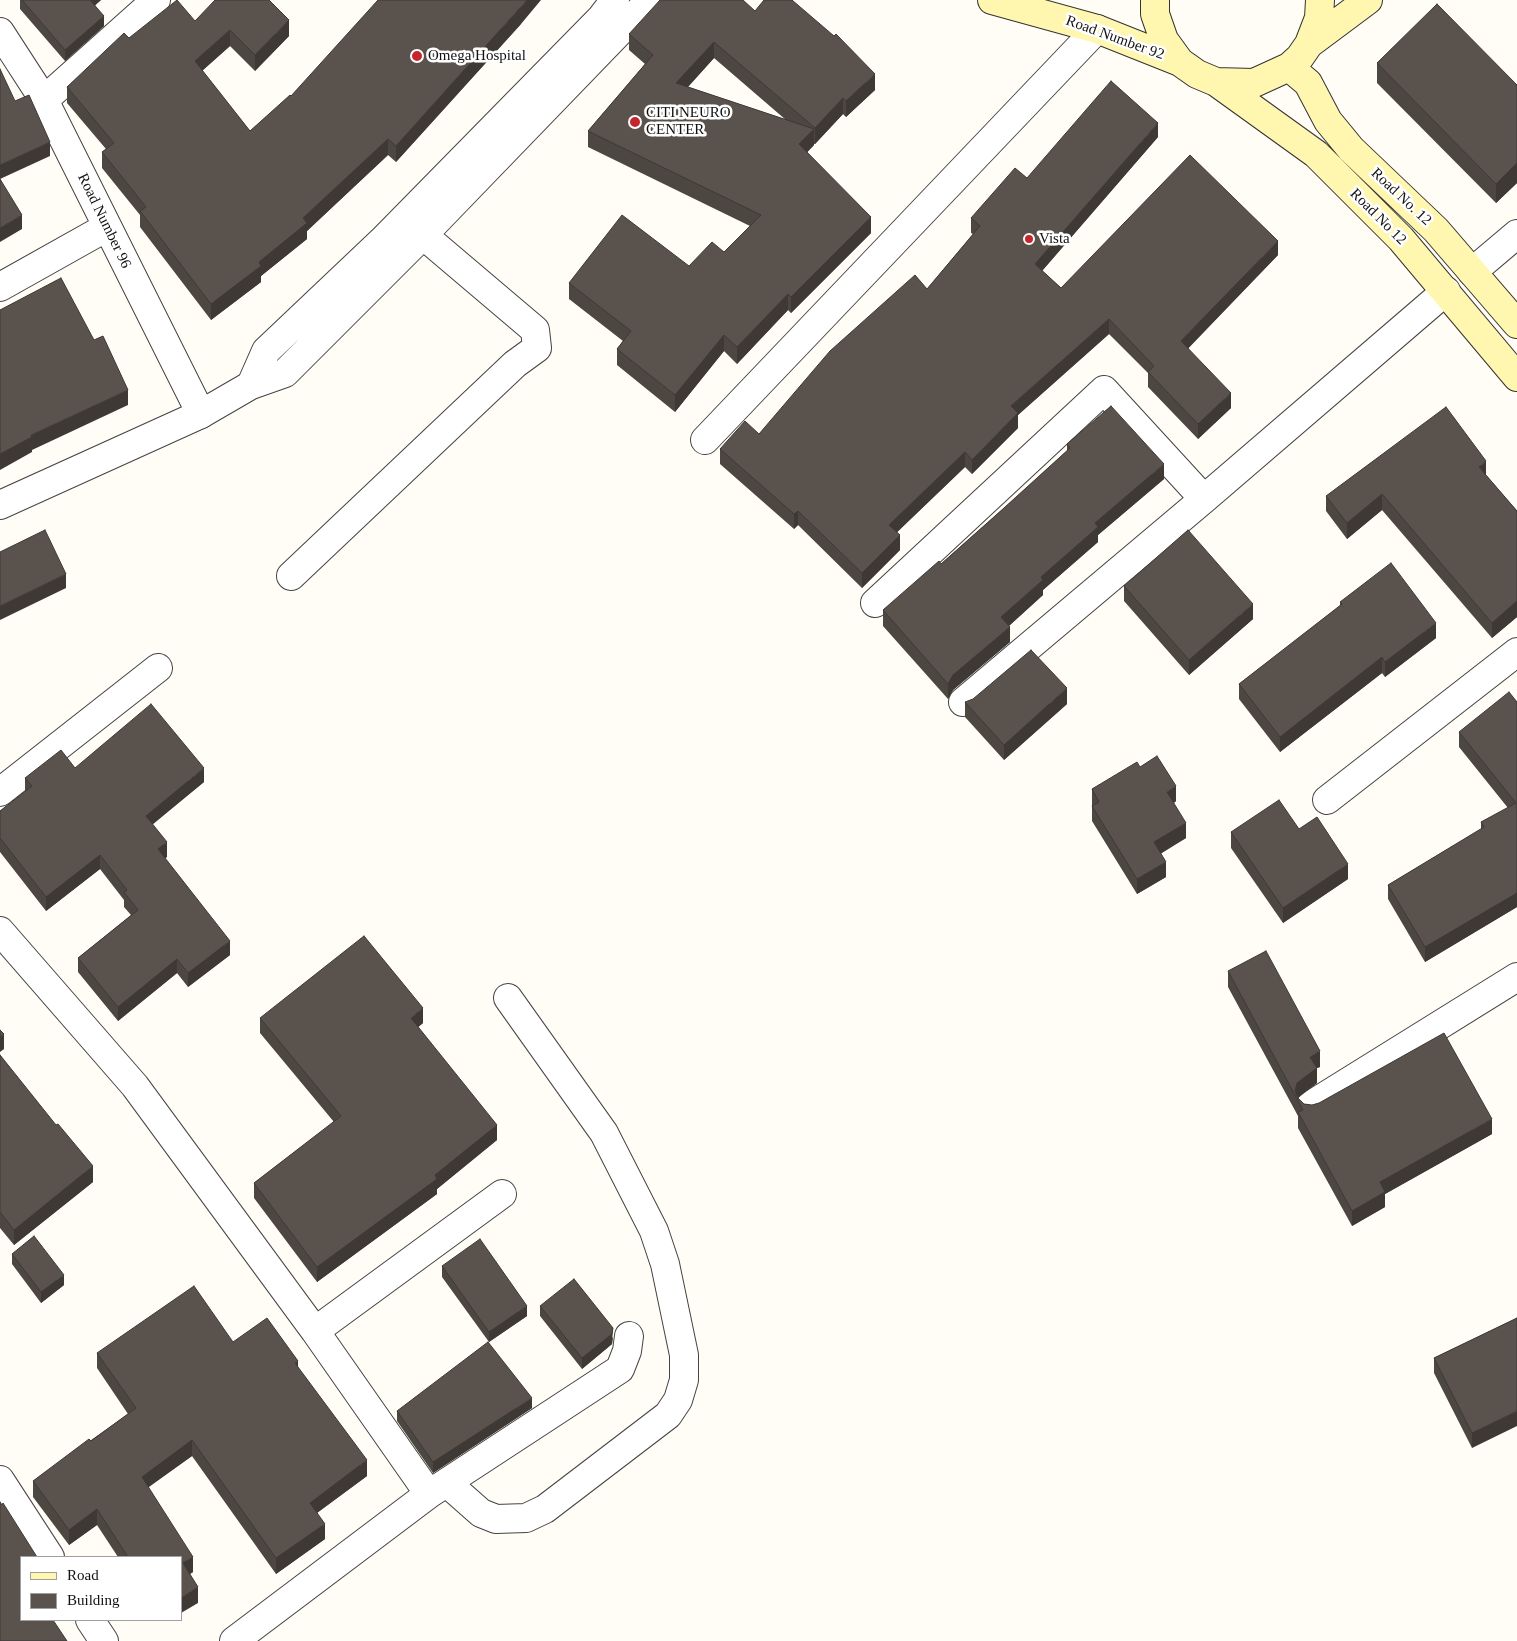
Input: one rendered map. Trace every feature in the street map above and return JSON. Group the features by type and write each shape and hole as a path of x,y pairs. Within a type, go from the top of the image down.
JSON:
{"main road":[{"name":"Road Number 92","path":"992,0 1097,29 1180,62"},
{"path":"1155,0 1154,14 1164,40 1180,62 1197,74 1216,82 1254,83 1289,67 1309,44 1368,0"},
{"path":"1309,44 1319,18 1320,0"},
{"name":"Road No. 12","path":"1289,67 1308,83 1328,121 1351,149 1436,230 1517,324"},
{"name":"Road No 12","path":"1216,82 1316,154 1401,239 1517,377"}],"street":[{"path":"44,100 156,0"},
{"path":"251,385 266,351 382,241 601,18 615,0"},
{"path":"0,505 201,414 251,385 285,373 650,0"},
{"path":"705,440 1097,29"},
{"name":"Road Number 96","path":"0,32 44,100 201,414"},
{"path":"0,286 107,227"},
{"path":"1472,272 1517,234"},
{"path":"290,576 515,364 537,348 535,330 422,235"},
{"path":"963,702 1204,499 1446,291"},
{"path":"875,603 1104,390 1204,499"},
{"path":"1327,800 1517,652"},
{"path":"0,792 158,668"},
{"path":"0,931 135,1086 314,1331 438,1489 480,1513 496,1519 526,1518 545,1508 668,1415 678,1400 684,1380 684,1356 665,1264 654,1231 604,1133 508,998"},
{"path":"1310,1105 1517,977"},
{"path":"314,1331 502,1194"},
{"path":"234,1641 438,1489 620,1368 627,1351 629,1336"},
{"path":"0,1480 49,1556"},
{"path":"91,1621 104,1641"}],"building":[{"path":"22,0 90,0 104,16 65,50"},
{"path":"177,0 195,21 215,0 269,0 289,20 255,55 230,30 195,61 250,131 291,96 378,0 527,0 396,146 388,139 303,218 307,223 259,262 261,266 211,304 140,211 146,207 102,152 114,143 67,87 124,33 129,38"},
{"path":"660,0 743,0 755,11 764,0 792,0 834,36 836,34 875,74 846,101 843,98 815,128 714,42 676,83 814,129 799,144 871,217 791,297 788,294 737,347 724,335 675,395 617,349 631,331 569,283 622,215 689,266 712,242 724,252 761,215 588,131 653,55 629,34"},
{"path":"1437,4 1517,85 1517,163 1496,184 1377,63"},
{"path":"0,69 15,101 29,95 50,142 0,165"},
{"path":"1111,81 1158,123 1035,264 1061,288 1190,155 1278,241 1181,341 1231,393 1198,424 1148,372 1154,366 1109,319 1011,406 1018,413 972,460 965,452 889,525 900,535 862,573 798,511 794,514 720,449 745,421 759,434 830,351 915,275 927,289 980,226 971,218 1015,168 1027,178"},
{"path":"0,179 22,215 0,228"},
{"path":"61,278 94,340 103,336 128,390 31,435 32,437 0,454 0,310"},
{"path":"1111,406 1164,464 1095,523 1098,527 1041,577 1043,580 1001,617 1010,627 953,675 948,684 883,610 939,561 941,564 1004,508 1070,448 1067,444"},
{"path":"1446,407 1486,461 1479,467 1517,511 1517,601 1492,623 1382,494 1347,523 1326,496"},
{"path":"45,530 66,574 0,606 0,552"},
{"path":"1188,530 1253,604 1189,660 1124,586"},
{"path":"1391,563 1436,623 1385,662 1382,657 1280,737 1239,684 1342,604 1340,602"},
{"path":"1031,650 1067,688 1004,745 965,702 973,699"},
{"path":"1509,692 1517,702 1517,893 1425,947 1388,885 1484,827 1481,822 1516,803 1459,732"},
{"path":"151,704 204,768 146,816 167,842 158,849 230,941 188,973 177,959 118,1007 78,958 138,910 124,892 127,890 100,855 46,897 0,838 0,811 32,786 25,778 61,750 75,768"},
{"path":"1157,756 1176,786 1167,792 1186,823 1154,842 1166,862 1137,879 1092,806 1099,802 1092,789 1137,762 1140,767"},
{"path":"1279,800 1299,829 1317,817 1348,864 1283,908 1231,832"},
{"path":"364,936 423,1008 411,1018 497,1125 435,1175 437,1179 317,1267 254,1183 341,1116 260,1018"},
{"path":"1266,951 1320,1051 1310,1057 1317,1068 1297,1083 1295,1091 1298,1098 1304,1104 1312,1105 1319,1103 1444,1033 1492,1119 1380,1182 1385,1192 1352,1211 1298,1112 1303,1110 1228,971"},
{"path":"0,1055 56,1125 58,1124 93,1166 14,1230 0,1212"},
{"path":"34,1236 64,1275 41,1292 12,1254"},
{"path":"480,1239 527,1306 489,1332 442,1266"},
{"path":"574,1279 613,1328 612,1334 582,1358 540,1306"},
{"path":"194,1286 233,1342 267,1318 298,1361 295,1363 367,1460 310,1503 325,1524 276,1558 192,1440 142,1477 193,1557 183,1563 198,1587 182,1597 182,1556 127,1556 97,1509 69,1530 33,1481 89,1439 91,1441 136,1408 97,1353"},
{"path":"1517,1318 1517,1411 1472,1433 1434,1358"},
{"path":"488,1342 532,1398 433,1462 397,1411"},
{"path":"0,1502 2,1505 3,1503 36,1556 20,1556 20,1621 54,1621 67,1641 0,1641"}],"place":[{"name":"Omega Hospital","path":"417,56"},
{"name":"CITI NEURO CENTER","path":"635,122"},
{"name":"Vista","path":"1029,239"}]}
